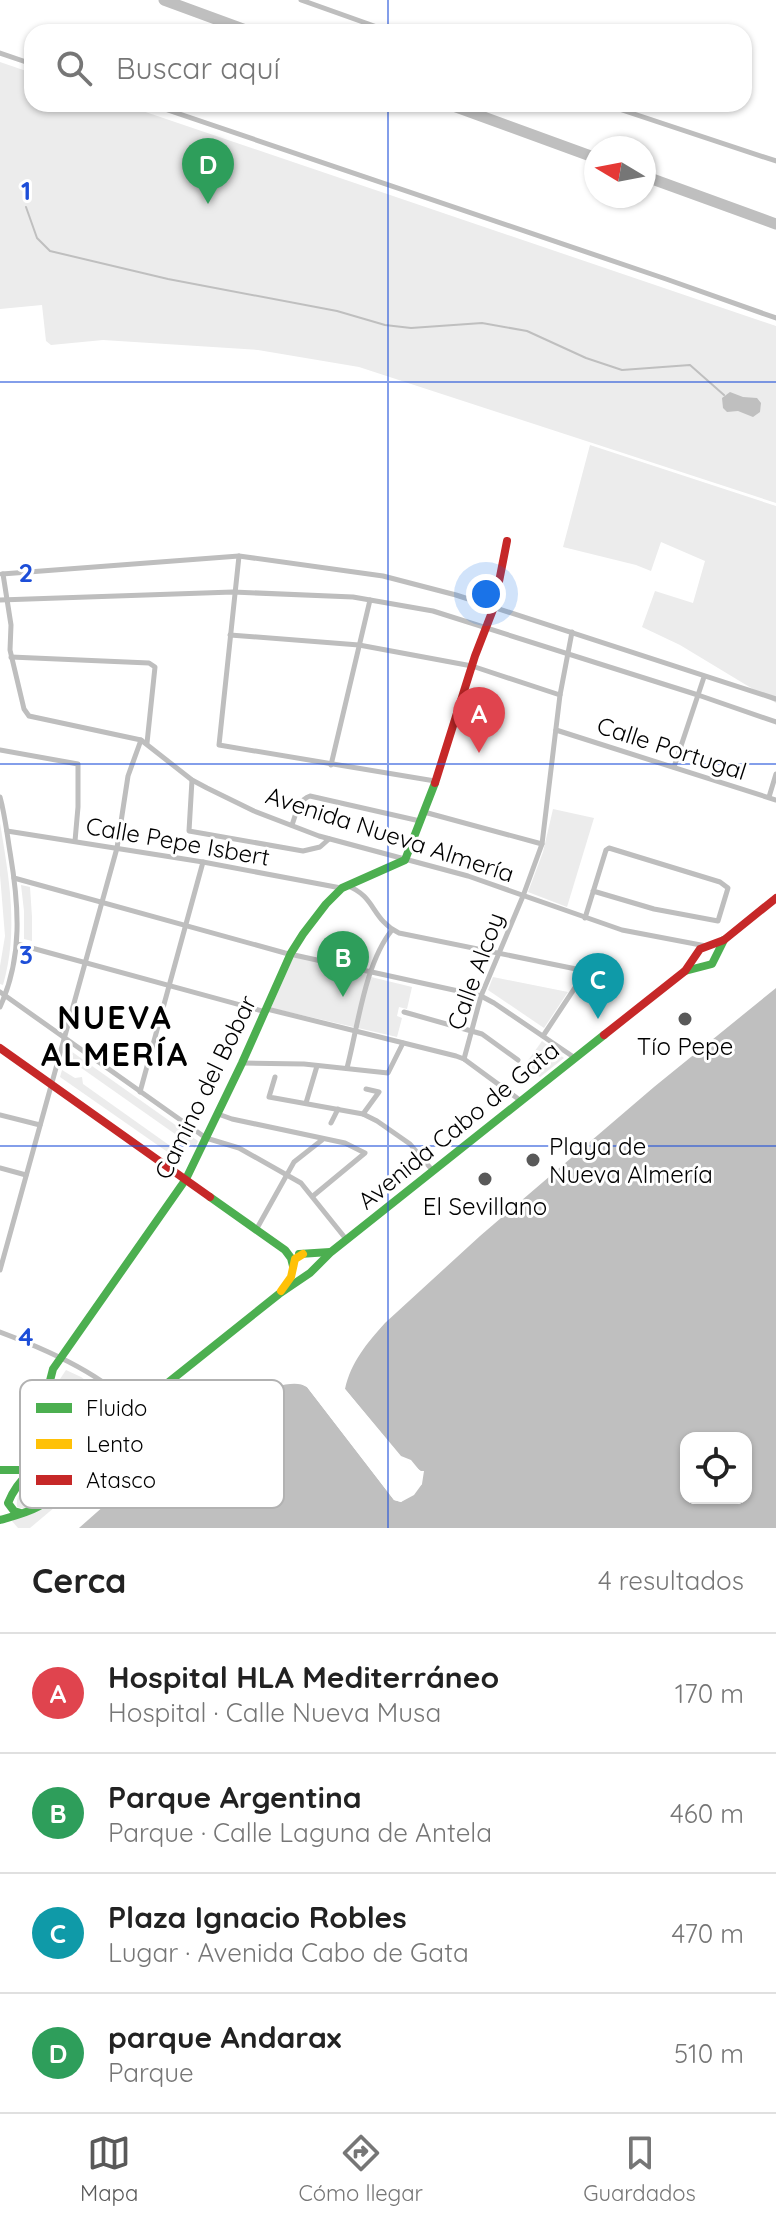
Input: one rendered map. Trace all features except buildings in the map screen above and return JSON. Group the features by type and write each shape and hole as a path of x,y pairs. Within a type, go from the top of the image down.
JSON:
{"main road":[{"path":"405,860 494,607 507,541"},
{"name":"Camino del Bobar","path":"48,1380 186,1179 291,953 303,934 326,904 345,887 405,860"},
{"path":"711,949 716,958 712,964 702,968 697,964 696,956 700,949 711,949 776,898"},
{"name":"Avenida Cabo de Gata","path":"171,1380 310,1273 346,1239 685,971 696,956"},
{"name":"Avenida Cabo de Gata","path":"685,971 702,968"},
{"path":"0,1048 286,1251 295,1276 304,1276"},
{"path":"286,1251 324,1255 331,1252"},
{"path":"315,1253 318,1264"},
{"path":"293,1269 296,1258 303,1254"},
{"name":"Avenida Cabo de Gata","path":"279,1294 293,1269"},
{"path":"0,1470 20,1468"},
{"path":"0,1513 20,1482"},
{"path":"0,1495 14,1511 21,1513"},
{"name":"Avenida Cabo de Gata","path":"21,1513 36,1508"},
{"path":"0,1520 21,1513"}],"street":[{"path":"301,0 368,24"},
{"path":"0,53 24,61"},
{"path":"174,112 776,318"},
{"path":"628,112 776,161"},
{"path":"239,556 219,745 435,781"},
{"path":"1,574 239,556 383,576 494,607 776,699"},
{"name":"Avenida Nueva Almería","path":"1,574 3,600 11,625 11,657 24,709 29,716 144,741 192,780 225,798 329,839 468,876 622,930 711,949"},
{"path":"3,600 235,592 353,597 433,611 776,722"},
{"path":"331,765 370,600"},
{"name":"Calle Alcoy","path":"464,1059 481,996 542,844 560,695 572,632"},
{"path":"230,635 359,645 472,666 560,695"},
{"path":"0,1270 117,848 128,776 144,741 155,667 149,663 11,657"},
{"path":"674,767 704,677"},
{"name":"Calle Portugal","path":"556,730 776,800"},
{"path":"0,750 78,764 75,841"},
{"path":"769,797 776,774"},
{"path":"192,780 189,831 303,851 320,847 329,839"},
{"path":"292,825 300,804 310,796 420,821"},
{"path":"0,797 18,906 13,971 2,994 0,1007"},
{"path":"424,812 542,844"},
{"name":"Calle Pepe Isbert","path":"7,831 345,887"},
{"path":"585,918 593,891 606,850 609,848 720,882 728,888 718,921 639,905 593,891"},
{"path":"140,1092 203,862"},
{"path":"14,878 291,953 481,996 575,1058"},
{"path":"345,887 363,893 378,917 392,929 417,938 586,971 543,1036"},
{"path":"347,1068 371,971 381,945 392,929"},
{"path":"17,944 266,1011 357,1030 464,1059 521,1101"},
{"name":"Avenida Nueva Almería","path":"685,944 696,956"},
{"path":"2,994 206,1138 239,1148 301,1183 346,1239"},
{"path":"404,1012 482,1034 518,1060"},
{"path":"242,1063 388,1073 403,1043"},
{"path":"306,1103 317,1066"},
{"path":"275,1077 269,1097 363,1114 410,1144 433,1171"},
{"path":"363,1114 379,1092 366,1089"},
{"path":"331,1123 338,1109"},
{"path":"218,1114 345,1143 365,1153 313,1196"},
{"path":"0,1115 40,1125"},
{"path":"256,1230 294,1162 323,1140"},
{"path":"0,1168 26,1175"},
{"path":"0,1332 60,1358 95,1380"}],"shaded area":[{"path":"0,62 24,70 24,112 146,112 776,326 776,503 359,367 258,350 103,340 51,345 46,341 42,305 0,309"},
{"path":"730,392 757,398 761,403 760,412 753,417 738,411 727,412 723,408 722,398"},
{"path":"590,445 776,506 776,703 680,645 642,627 655,591 693,603 705,561 661,542 651,571 563,547"},
{"path":"553,809 594,818 567,907 528,892 543,852"},
{"path":"0,823 9,884 11,925 11,945 3,985 0,984 5,936"},
{"path":"21,885 30,887 32,941 24,939"},
{"path":"293,958 412,987 407,1009 399,1007 397,1016 402,1018 397,1037 271,1008"},
{"path":"493,977 568,992 544,1028 488,990"},
{"path":"776,988 776,1528 79,1528 102,1508 284,1508 284,1385 307,1387 394,1500 401,1502 422,1484 421,1471 401,1457 345,1389 360,1353 385,1323 480,1236 654,1087"},
{"path":"542,1041 564,1058 540,1077 530,1070 532,1065 527,1062"},
{"path":"68,1049 198,1141 195,1148 70,1060 73,1055 68,1059"},
{"path":"62,1070 75,1078 82,1077 83,1084 183,1155 179,1160 60,1077"},
{"path":"66,1370 85,1380 59,1380"},
{"path":"34,1508 54,1508 30,1528 18,1528 12,1521"}],"pier":[{"path":"303,1380 395,1496 401,1497 411,1492 420,1475 409,1463 398,1459 343,1393 345,1389 401,1456 424,1471 422,1484 414,1495 401,1502 394,1500 307,1387 301,1384"}],"waterway":[{"path":"164,0 229,24"},
{"path":"470,112 584,154"},
{"path":"656,180 776,224"},
{"path":"26,207 37,238 50,251 168,279 337,311 385,325 411,328 482,323 527,331 586,358 622,370 690,365 724,395"}],"traffic: fast":[{"path":"50,1380 53,1369 186,1179 291,953 303,934 342,888 405,860 435,783"},
{"path":"685,971 712,964 724,940"},
{"path":"171,1380 310,1273 331,1252 604,1035"},
{"path":"210,1197 285,1250 293,1266"},
{"path":"299,1254 330,1252"},
{"path":"0,1470 20,1470"},
{"path":"20,1483 8,1503 14,1511 21,1513"},
{"path":"0,1520 37,1508"}],"traffic: slow":[{"path":"281,1291 291,1277 295,1259 303,1254"}],"traffic: jam":[{"path":"435,783 475,656 494,607 507,541"},
{"path":"604,1035 685,971 700,949 724,940 776,898"},
{"path":"0,1048 210,1197"}],"place":[{"name":"parque Andarax","path":"208,204"},
{"name":"Hospital HLA Mediterráneo","path":"479,753"},
{"name":"Parque Argentina","path":"343,997"},
{"name":"Plaza Ignacio Robles","path":"598,1019"},
{"name":"Tío Pepe","path":"685,1019"},
{"name":"Playa de Nueva Almería","path":"533,1160"},
{"name":"El Sevillano","path":"485,1179"}],"district":[{"name":"NUEVA ALMERÍA","path":"115,1036"}]}
